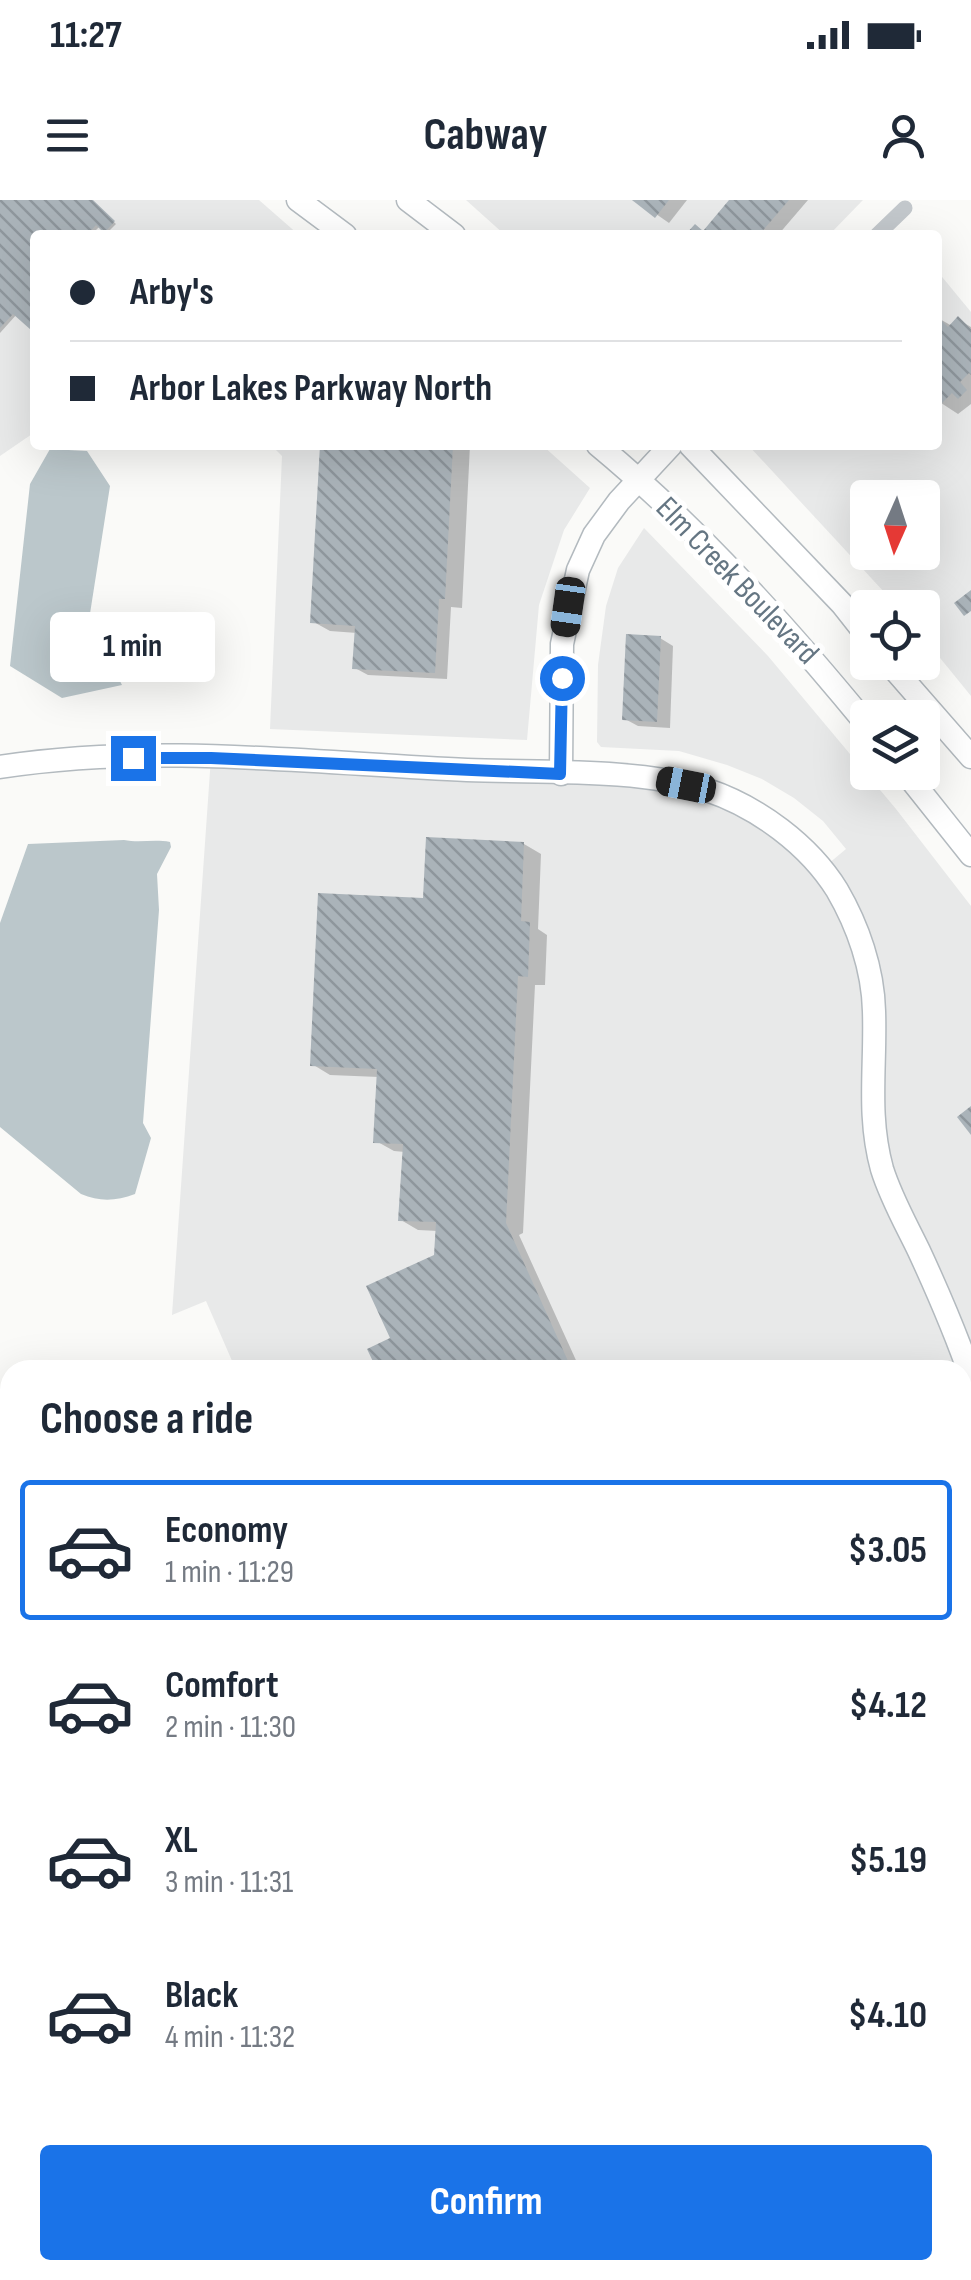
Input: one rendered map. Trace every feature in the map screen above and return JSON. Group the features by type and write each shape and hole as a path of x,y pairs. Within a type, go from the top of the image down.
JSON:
{"street":[{"path":"298,200 338,230"},
{"path":"408,200 447,230"},
{"path":"883,230 905,208"},
{"name":"Elm Creek Boulevard","path":"604,450 639,479 726,566 850,706"},
{"path":"560,774 562,644 578,570 594,535 666,450"},
{"name":"Elm Creek Boulevard","path":"695,450 850,614"},
{"path":"904,680 971,757"},
{"path":"0,768 104,758 211,758 664,780 724,796 790,837 834,885 856,929 869,968 874,1011 872,1122 882,1170 964,1360"},
{"path":"919,790 971,855"}],"shaded area":[{"path":"0,200 259,200 293,230 30,230 30,435 0,456"},
{"path":"466,200 863,200 834,230 499,230"},
{"path":"942,277 971,312 971,696 940,658 940,590 882,590 864,570 940,570 940,480 850,480 850,555 753,450 942,450"},
{"path":"49,450 68,450 87,451 110,486 89,620 122,685 62,698 10,666 30,484"},
{"path":"276,450 548,450 590,488 564,530 539,605 527,740 270,729 282,456"},
{"path":"644,528 768,656 850,754 850,790 880,790 971,906 971,1360 232,1360 206,1301 172,1315 211,757 705,790 822,869 846,849 823,821 762,779 679,751 601,747 597,742 598,665 606,606 618,568"},
{"path":"170,842 171,847 157,874 159,910 143,1123 151,1138 135,1194 101,1199 81,1194 0,1127 0,923 28,844"}],"building":[{"path":"0,200 93,200 115,221 107,230 96,225 92,230 30,230 30,329 13,314 0,328"},
{"path":"632,200 669,200 655,218"},
{"path":"729,200 789,200 763,230 704,230"},
{"path":"958,316 971,329 971,375 960,382 967,390 958,399 952,393 942,403 942,321 948,327"},
{"path":"320,450 453,450 445,599 439,599 435,673 352,669 355,626 310,623"},
{"path":"971,590 971,611 964,616 954,603"},
{"path":"626,634 661,636 657,722 622,720"},
{"path":"426,837 524,842 521,921 530,922 528,977 518,976 506,1223 568,1360 372,1360 367,1349 390,1338 366,1286 434,1255 436,1222 398,1221 403,1144 373,1143 377,1069 310,1066 318,893 423,898"},
{"path":"971,1106 971,1135 957,1117"}],"route":[{"path":"133,758 560,774 562,678"}]}
